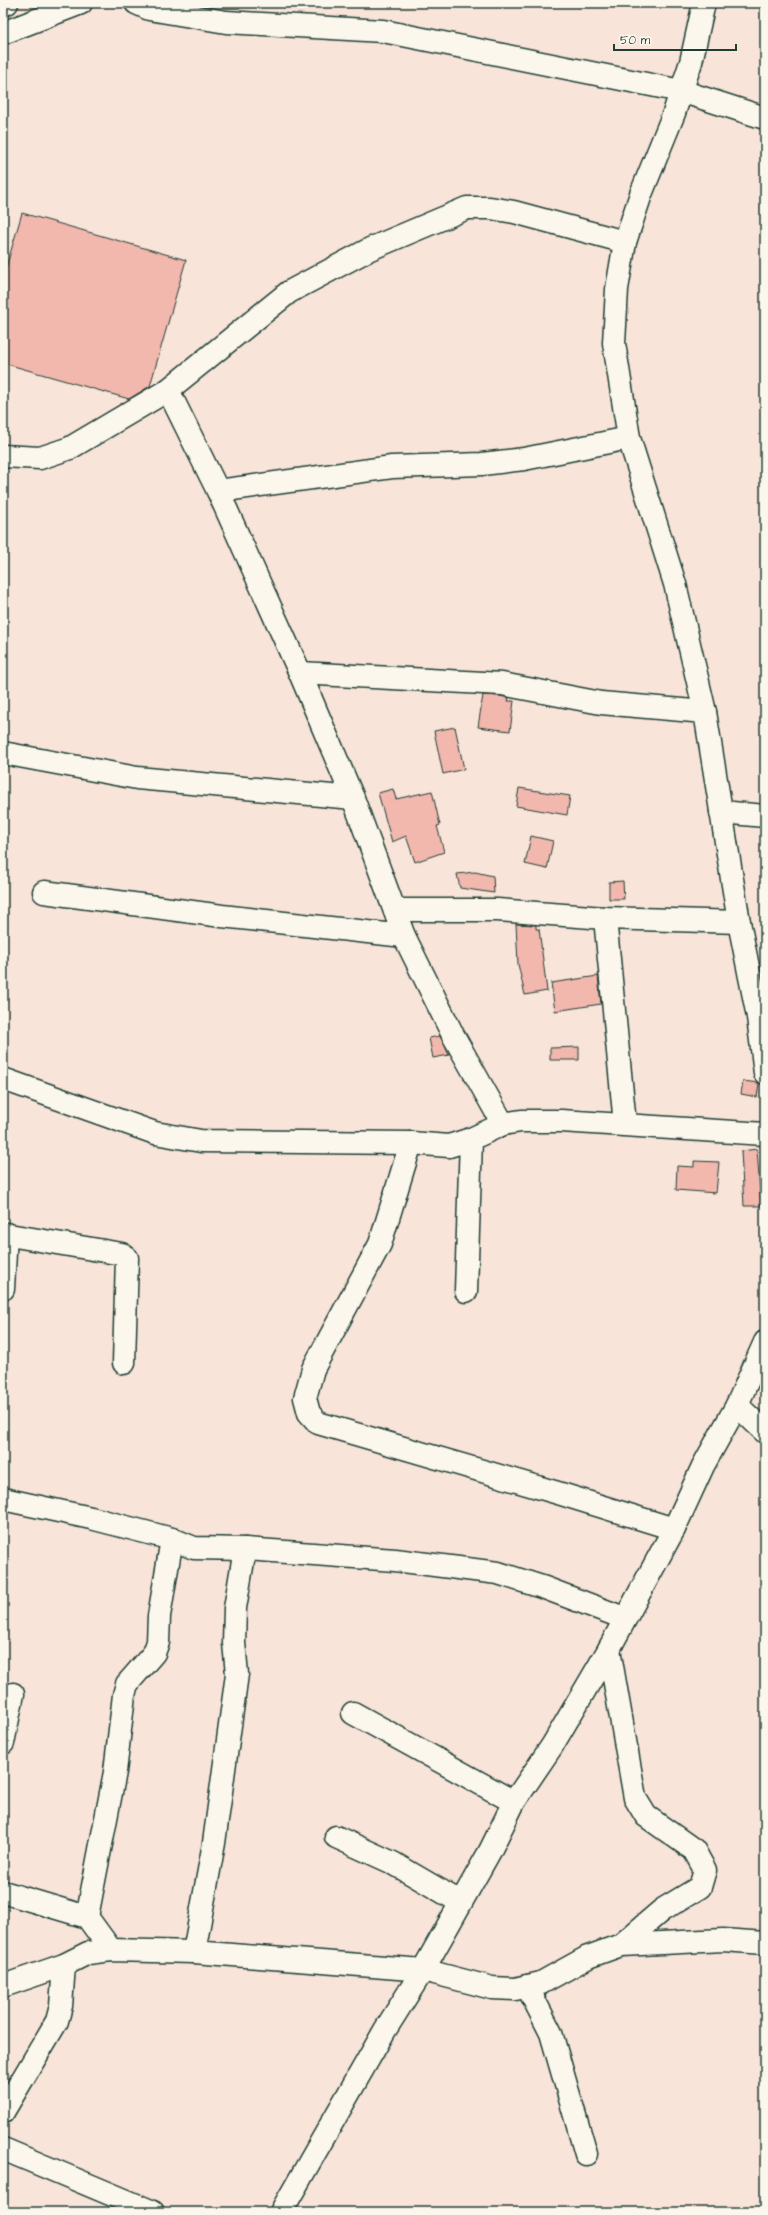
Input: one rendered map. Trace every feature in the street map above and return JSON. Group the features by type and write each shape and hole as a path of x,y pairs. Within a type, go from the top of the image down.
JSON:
{"street":[{"path":"3,5 7,3"},
{"path":"3,33 81,3"},
{"path":"136,3 149,9 226,22 384,31 681,91 765,118"},
{"path":"704,3 691,62 674,113 641,194 625,242 616,289 614,343 629,438 675,584 705,712 739,922 755,1003 765,1073"},
{"path":"3,456 40,458 70,448 168,390 289,292 370,248 467,208 490,208 514,212 625,242"},
{"path":"168,390 218,491 300,673 353,798 404,936 453,1035 503,1124"},
{"path":"218,491 392,467 482,464 524,459 629,438"},
{"path":"300,673 502,684 601,703 705,712"},
{"path":"3,753 137,778 353,798"},
{"path":"721,812 765,816"},
{"path":"44,892 222,916 404,936"},
{"path":"395,910 497,910 605,918 739,922"},
{"path":"605,918 625,1124"},
{"path":"3,1079 131,1125 178,1138 201,1141 411,1143 449,1146 471,1139 503,1124 522,1121 625,1124 765,1134"},
{"path":"466,1291 471,1139"},
{"path":"411,1143 380,1244 313,1369 305,1398 309,1412 318,1423 550,1490 674,1529"},
{"path":"3,1289 4,1234 122,1254 127,1258 124,1363"},
{"path":"281,2212 377,2044 423,1970 490,1851 514,1802 552,1746 609,1649 624,1618 674,1529 703,1466 737,1405 765,1342"},
{"path":"737,1405 765,1432"},
{"path":"3,1499 91,1518 172,1539 194,1548 245,1549 395,1560 498,1573 546,1588 624,1618"},
{"path":"87,1917 115,1772 124,1695 127,1684 154,1653 158,1642 159,1616 172,1539"},
{"path":"194,1952 214,1843 237,1674 234,1643 235,1608 245,1549"},
{"path":"609,1649 635,1798 646,1816 694,1850 705,1870 700,1887 662,1910 621,1945"},
{"path":"3,1743 14,1694"},
{"path":"353,1713 514,1802"},
{"path":"336,1836 393,1863 460,1902"},
{"path":"3,1892 87,1917 111,1950"},
{"path":"3,1986 64,1965 88,1954 111,1950 194,1952 423,1970 492,1988 515,1988 541,1983 588,1956 621,1945 723,1940 765,1943"},
{"path":"3,2112 57,2021 64,1965"},
{"path":"527,1986 551,2033 586,2154"},
{"path":"3,2149 153,2212"}],"building":[{"path":"22,213 186,260 150,386 129,399 3,363 3,278"},
{"path":"483,695 500,696 509,698 508,701 514,701 510,731 478,727"},
{"path":"455,727 464,769 443,774 434,731"},
{"path":"519,788 570,796 567,815 516,806"},
{"path":"393,789 396,799 432,791 440,825 437,826 444,852 415,862 406,836 392,842 378,793"},
{"path":"531,836 553,841 547,869 525,864"},
{"path":"475,872 493,876 494,893 460,888 457,874"},
{"path":"623,881 624,899 609,899 609,882"},
{"path":"516,924 536,925 536,929 539,929 547,991 525,995 518,964"},
{"path":"598,976 601,1004 555,1011 551,983"},
{"path":"440,1036 449,1055 433,1058 429,1038"},
{"path":"579,1047 579,1060 550,1060 550,1048"},
{"path":"743,1081 759,1083 757,1097 741,1094"},
{"path":"757,1149 761,1206 744,1206 741,1151"},
{"path":"694,1161 719,1162 716,1193 676,1190 677,1166 694,1167"}]}
